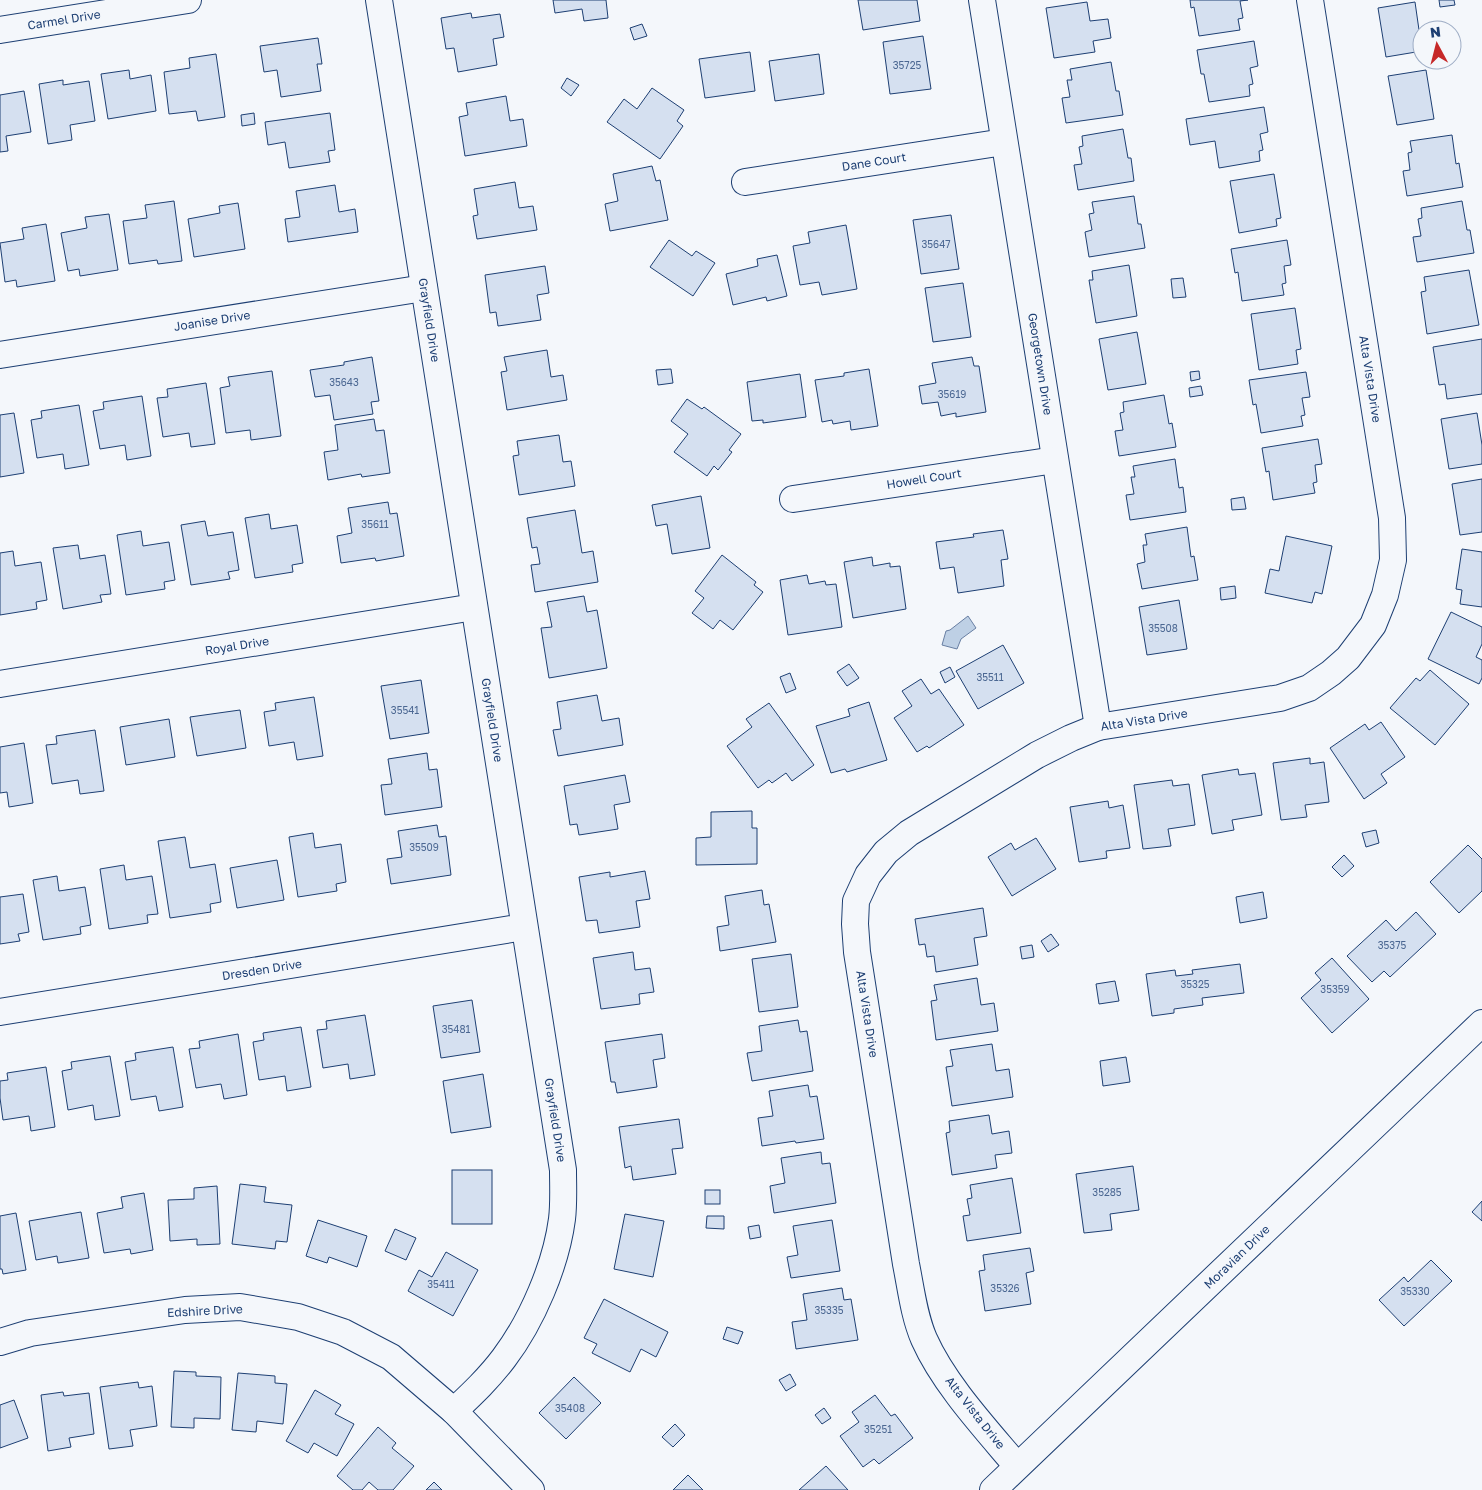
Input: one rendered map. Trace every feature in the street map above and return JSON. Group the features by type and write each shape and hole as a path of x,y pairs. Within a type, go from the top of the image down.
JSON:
{"street":[{"name":"Carmel Drive","path":"0,30 188,0"},
{"name":"Grayfield Drive","path":"379,0 563,1170 562,1220 554,1256 539,1295 519,1336 485,1381 454,1411"},
{"name":"Georgetown Drive","path":"982,0 1098,727"},
{"name":"Alta Vista Drive","path":"1017,1466 979,1421 940,1368 924,1338 914,1303 904,1254 857,952 856,901 868,875 886,852 909,833 1037,755 1098,727 1280,698 1309,688 1331,673 1348,658 1373,625 1384,595 1393,560 1392,518 1310,0"},
{"name":"Dane Court","path":"745,182 1004,142"},
{"name":"Joanise Drive","path":"0,355 424,288"},
{"name":"Howell Court","path":"793,499 1056,460"},
{"name":"Royal Drive","path":"0,684 474,607"},
{"name":"Dresden Drive","path":"0,1012 524,927"},
{"name":"Moravian Drive","path":"993,1490 1482,1023"},
{"name":"Edshire Drive","path":"0,1342 30,1334 185,1310 240,1307 298,1317 343,1332 391,1357 454,1411 531,1490"}],"water":[{"path":"968,616 976,628 961,639 957,649 942,645 946,631"}],"building":[{"path":"553,0 606,0 608,18 584,21 582,9 555,13"},
{"path":"858,0 917,0 920,21 863,30"},
{"path":"1190,0 1248,0 1240,1 1243,18 1238,19 1240,30 1199,36 1194,7 1191,8"},
{"path":"1439,0 1454,0 1455,5 1440,7"},
{"path":"1087,2 1090,21 1108,19 1111,38 1093,41 1095,52 1054,58 1046,8"},
{"path":"1415,2 1418,20 1412,20 1412,53 1386,57 1378,8"},
{"path":"471,13 472,18 500,14 504,37 493,39 497,65 458,72 454,48 446,49 441,18"},
{"path":"642,24 647,36 634,40 630,28"},
{"path":"923,36 931,89 890,94 883,42"},
{"path":"318,38 322,64 317,64 321,91 281,97 277,70 264,72 260,46"},
{"path":"1254,41 1258,66 1250,68 1253,84 1249,85 1250,96 1209,102 1197,50"},
{"path":"750,52 755,91 705,98 699,59"},
{"path":"216,54 225,117 198,121 196,111 169,114 164,72 190,68 189,58"},
{"path":"819,54 824,94 775,101 769,61"},
{"path":"1111,62 1116,91 1119,91 1123,115 1066,123 1062,98 1070,97 1067,80 1072,80 1070,69"},
{"path":"129,70 130,79 151,75 156,111 108,119 101,74"},
{"path":"1426,70 1434,119 1397,125 1388,76"},
{"path":"567,78 579,85 571,96 561,88"},
{"path":"63,80 63,85 89,81 95,121 70,125 72,140 48,144 39,84"},
{"path":"652,88 684,110 677,121 683,126 660,159 607,122 624,99 637,109"},
{"path":"24,91 31,132 6,136 8,151 0,152 0,95"},
{"path":"506,96 510,121 523,119 527,146 465,156 459,117 468,115 466,103"},
{"path":"1264,107 1268,132 1260,134 1263,150 1259,151 1260,161 1219,168 1215,141 1190,145 1186,119"},
{"path":"254,113 255,124 242,126 241,115"},
{"path":"330,113 335,150 328,151 330,162 289,168 285,142 268,145 265,122"},
{"path":"1123,129 1128,158 1131,158 1134,181 1078,190 1074,165 1082,164 1079,147 1083,146 1082,136"},
{"path":"1452,135 1456,164 1459,163 1463,187 1407,196 1403,171 1410,170 1408,153 1412,152 1410,141"},
{"path":"652,166 656,181 660,180 668,220 610,231 605,204 618,201 613,174"},
{"path":"1274,174 1281,218 1276,219 1277,226 1239,233 1230,181"},
{"path":"515,182 519,208 533,206 537,230 477,239 473,216 478,215 474,189"},
{"path":"335,185 339,212 355,209 358,232 288,242 285,219 300,217 296,191"},
{"path":"1134,196 1138,224 1141,224 1145,248 1089,257 1085,232 1092,230 1089,214 1094,213 1092,202"},
{"path":"174,201 182,261 158,264 157,260 129,264 123,221 147,218 145,205"},
{"path":"1462,201 1467,230 1470,230 1474,253 1417,262 1413,237 1421,236 1418,219 1422,218 1421,208"},
{"path":"238,203 245,249 194,257 188,219 220,213 219,206"},
{"path":"109,214 118,270 80,276 79,269 68,271 61,233 87,228 85,217"},
{"path":"951,215 959,269 921,274 913,220"},
{"path":"46,224 55,281 17,287 16,280 5,282 0,243 24,239 22,228"},
{"path":"846,225 857,289 822,295 819,282 800,285 793,246 810,243 808,232"},
{"path":"669,240 692,256 696,251 715,263 693,296 650,267"},
{"path":"1287,240 1291,265 1284,266 1286,283 1282,284 1284,295 1242,301 1238,272 1235,273 1231,249"},
{"path":"777,255 787,296 767,301 766,297 733,305 726,274 758,266 757,259"},
{"path":"1129,265 1137,316 1096,323 1089,280 1093,280 1092,271"},
{"path":"545,266 549,293 537,295 541,320 498,326 496,312 490,313 485,275"},
{"path":"1469,270 1479,325 1427,334 1421,292 1426,291 1424,277"},
{"path":"1183,278 1186,297 1173,298 1171,279"},
{"path":"963,283 971,337 933,342 925,288"},
{"path":"1295,308 1301,349 1296,350 1298,364 1259,370 1251,314"},
{"path":"1137,332 1146,384 1108,390 1099,339"},
{"path":"1482,339 1482,394 1447,399 1445,384 1439,385 1433,347"},
{"path":"547,350 551,377 563,375 567,400 507,410 501,372 507,371 504,357"},
{"path":"372,357 379,401 371,402 373,414 334,420 330,395 315,397 310,370 344,365 344,362"},
{"path":"972,357 974,366 979,366 986,412 956,417 956,413 941,416 938,402 922,404 919,386 936,383 932,363"},
{"path":"671,369 673,383 658,385 656,370"},
{"path":"869,369 878,426 851,430 850,421 833,424 832,420 822,422 815,380 844,376 844,373"},
{"path":"272,371 281,436 251,440 250,430 226,433 220,388 230,386 228,377"},
{"path":"1199,371 1200,379 1191,381 1190,372"},
{"path":"1306,372 1310,397 1302,398 1305,415 1301,416 1303,426 1261,433 1256,404 1253,405 1249,380"},
{"path":"800,374 806,417 763,423 763,420 752,421 747,382"},
{"path":"206,383 215,444 191,447 189,433 163,437 157,398 168,397 167,389"},
{"path":"1201,386 1203,395 1190,397 1189,388"},
{"path":"1164,395 1169,424 1172,423 1176,447 1119,456 1115,431 1123,430 1120,413 1124,412 1123,402"},
{"path":"142,396 151,456 127,460 125,445 100,449 93,411 104,409 103,402"},
{"path":"687,399 702,409 704,407 741,434 729,450 732,452 718,470 714,466 707,476 674,452 688,434 671,421"},
{"path":"79,405 89,465 65,469 63,454 37,458 31,420 42,418 41,411"},
{"path":"14,413 24,473 0,477 0,415"},
{"path":"1477,413 1482,445 1482,464 1449,469 1441,419"},
{"path":"374,419 376,431 384,430 390,473 362,477 361,474 328,480 324,452 338,450 335,425"},
{"path":"559,435 563,462 571,461 575,486 519,495 513,456 519,455 517,441"},
{"path":"1318,439 1322,464 1315,465 1317,482 1313,483 1315,493 1273,500 1269,471 1266,472 1262,448"},
{"path":"1175,459 1179,488 1183,487 1186,512 1130,520 1126,495 1134,494 1131,477 1135,477 1133,466"},
{"path":"1482,479 1482,532 1460,535 1452,484"},
{"path":"701,496 710,548 672,554 667,524 656,526 652,505"},
{"path":"1244,497 1246,509 1232,510 1231,499"},
{"path":"388,502 390,514 397,513 404,556 376,561 375,558 341,563 337,536 352,533 348,508"},
{"path":"575,510 582,553 593,551 598,582 535,592 531,565 540,564 537,547 532,548 527,518"},
{"path":"269,514 271,529 297,525 303,563 292,565 293,572 255,578 245,518"},
{"path":"205,521 208,536 233,532 239,570 228,572 230,579 191,585 181,525"},
{"path":"1187,527 1191,557 1194,556 1198,580 1142,589 1137,564 1145,562 1143,545 1147,545 1145,534"},
{"path":"1003,530 1008,559 1001,560 1004,586 958,593 954,567 940,569 936,542 974,537 973,534"},
{"path":"141,531 143,546 169,542 175,580 164,582 165,589 126,595 117,535"},
{"path":"1286,536 1332,546 1322,594 1315,592 1312,603 1265,593 1270,569 1279,571"},
{"path":"78,545 80,559 105,555 111,594 100,595 102,602 63,609 53,548"},
{"path":"1462,549 1482,552 1482,607 1460,604 1462,590 1456,589"},
{"path":"13,551 15,566 41,562 47,600 36,602 37,609 0,615 0,553"},
{"path":"722,555 756,582 754,585 763,592 733,630 720,620 713,629 692,613 704,598 695,591"},
{"path":"872,557 873,566 890,563 890,567 900,566 906,609 853,618 844,562"},
{"path":"807,575 809,584 825,581 826,585 836,584 842,627 788,635 780,580"},
{"path":"1235,586 1236,598 1221,600 1220,588"},
{"path":"584,596 587,612 597,610 607,668 549,678 541,628 552,627 547,602"},
{"path":"1179,600 1187,649 1147,655 1139,607"},
{"path":"1451,612 1482,627 1482,644 1476,657 1482,660 1482,678 1479,684 1428,659"},
{"path":"1003,645 1024,683 978,709 956,671"},
{"path":"849,664 859,678 847,686 837,672"},
{"path":"950,667 955,677 945,683 940,672"},
{"path":"1430,670 1469,704 1435,745 1390,708 1416,678 1420,681"},
{"path":"790,673 796,689 786,693 780,677"},
{"path":"921,679 931,694 939,689 964,725 929,748 927,746 917,752 894,718 912,706 902,691"},
{"path":"421,680 429,733 390,739 381,686"},
{"path":"597,695 602,721 619,718 623,745 558,756 553,730 561,729 557,702"},
{"path":"314,697 323,756 297,760 294,742 269,746 264,712 276,710 275,703"},
{"path":"869,702 887,760 847,772 845,769 831,773 816,726 850,716 848,709"},
{"path":"769,703 814,765 792,781 786,773 772,783 769,780 758,788 727,746 752,727 746,719"},
{"path":"240,710 246,748 197,756 190,717"},
{"path":"169,719 175,757 126,765 120,727"},
{"path":"1381,722 1405,757 1381,774 1387,783 1364,799 1330,748 1365,724 1369,730"},
{"path":"95,730 104,791 80,794 78,780 52,784 46,745 57,744 56,736"},
{"path":"24,743 33,803 9,807 7,792 0,793 0,747"},
{"path":"427,753 429,770 437,769 442,807 385,815 381,785 392,784 388,759"},
{"path":"1310,758 1310,764 1324,762 1329,802 1305,805 1307,817 1281,820 1273,763"},
{"path":"1238,769 1239,775 1255,773 1262,815 1232,820 1234,830 1212,834 1202,775"},
{"path":"625,775 630,802 614,805 618,829 579,835 577,824 570,825 564,786"},
{"path":"1172,780 1173,786 1189,784 1195,825 1168,829 1171,846 1143,849 1134,785"},
{"path":"1108,801 1109,808 1123,805 1130,848 1106,851 1107,858 1079,862 1070,807"},
{"path":"752,811 752,828 757,828 757,864 696,865 696,838 711,837 711,812"},
{"path":"437,825 439,837 446,836 451,875 391,884 387,859 402,857 398,831"},
{"path":"1376,830 1379,843 1366,847 1362,833"},
{"path":"313,833 315,848 341,844 346,882 336,884 337,891 298,897 289,837"},
{"path":"185,837 190,868 215,864 221,902 210,904 211,912 170,918 158,841"},
{"path":"1036,838 1056,869 1012,896 988,857 1011,843 1015,850"},
{"path":"1468,845 1482,859 1482,891 1459,913 1430,882"},
{"path":"1344,855 1354,866 1342,877 1332,867"},
{"path":"277,860 284,900 237,908 230,868"},
{"path":"124,865 126,880 152,876 158,914 147,915 148,923 109,929 100,869"},
{"path":"645,871 650,899 636,901 640,927 599,933 597,920 586,921 579,877 610,872 610,877"},
{"path":"57,876 59,891 85,887 91,925 80,927 81,934 43,940 33,880"},
{"path":"762,890 764,905 769,904 776,942 720,951 717,927 729,925 725,896"},
{"path":"1263,892 1267,918 1240,923 1236,897"},
{"path":"23,894 29,932 18,934 20,941 0,944 0,897"},
{"path":"983,908 987,936 974,938 978,965 936,972 934,956 927,957 925,944 919,945 915,919"},
{"path":"1416,912 1436,934 1390,977 1384,971 1372,982 1347,956 1386,920 1396,931"},
{"path":"1051,934 1059,945 1048,952 1041,941"},
{"path":"1032,945 1034,957 1022,959 1020,947"},
{"path":"633,952 635,970 650,968 654,992 639,994 640,1004 601,1009 593,958"},
{"path":"791,954 798,1007 759,1012 752,959"},
{"path":"1332,958 1369,999 1332,1033 1301,998 1321,980 1315,973"},
{"path":"1240,964 1244,993 1202,998 1203,1005 1174,1009 1174,1013 1152,1016 1146,974 1175,970 1176,976 1193,974 1192,970"},
{"path":"977,978 981,1005 994,1003 998,1031 936,1040 931,1001 937,1000 934,985"},
{"path":"1115,981 1119,1001 1099,1004 1096,984"},
{"path":"472,1000 480,1052 441,1058 433,1006"},
{"path":"365,1015 375,1075 350,1079 348,1064 323,1068 317,1030 327,1029 326,1021"},
{"path":"798,1020 800,1032 807,1031 813,1071 752,1081 747,1053 762,1051 759,1026"},
{"path":"301,1027 311,1087 287,1091 285,1076 259,1080 253,1042 264,1040 263,1033"},
{"path":"238,1034 247,1095 224,1099 221,1084 196,1088 189,1049 200,1048 199,1041"},
{"path":"662,1034 665,1058 653,1060 657,1087 617,1093 615,1082 611,1082 605,1042"},
{"path":"992,1044 996,1071 1009,1069 1013,1097 952,1106 946,1067 953,1066 950,1050"},
{"path":"173,1047 183,1107 159,1111 156,1096 131,1100 125,1062 136,1060 135,1053"},
{"path":"110,1056 120,1116 95,1120 93,1105 68,1110 62,1071 72,1069 71,1062"},
{"path":"1126,1057 1130,1082 1103,1086 1100,1061"},
{"path":"46,1067 55,1127 31,1131 29,1116 3,1120 0,1081 8,1080 7,1073"},
{"path":"483,1074 491,1127 451,1133 443,1081"},
{"path":"808,1085 810,1097 817,1096 824,1139 762,1146 758,1118 773,1116 769,1091"},
{"path":"989,1115 992,1134 1009,1131 1012,1153 995,1155 997,1168 952,1175 946,1133 950,1132 949,1121"},
{"path":"679,1119 683,1148 672,1149 676,1174 633,1180 631,1166 625,1168 619,1127"},
{"path":"821,1152 822,1164 830,1163 836,1203 774,1213 770,1186 785,1183 781,1158"},
{"path":"1133,1166 1139,1210 1110,1214 1112,1230 1084,1233 1076,1174"},
{"path":"452,1170 492,1170 492,1224 452,1224"},
{"path":"1012,1178 1021,1233 967,1241 963,1216 970,1215 967,1199 972,1198 970,1185"},
{"path":"240,1184 266,1187 264,1202 292,1205 287,1242 276,1241 275,1249 232,1244"},
{"path":"217,1186 220,1244 197,1245 197,1239 170,1241 168,1200 194,1199 194,1188"},
{"path":"705,1190 720,1190 720,1204 705,1204"},
{"path":"144,1193 153,1250 131,1254 130,1249 104,1253 97,1213 123,1208 121,1197"},
{"path":"1482,1201 1482,1221 1472,1212"},
{"path":"81,1212 89,1258 58,1263 57,1256 36,1260 29,1221"},
{"path":"16,1213 26,1270 3,1274 2,1269 0,1269 0,1216"},
{"path":"625,1214 664,1221 653,1277 614,1269"},
{"path":"707,1216 724,1216 724,1229 706,1228"},
{"path":"318,1220 367,1236 357,1267 329,1257 327,1263 306,1256"},
{"path":"832,1220 840,1271 791,1278 787,1257 798,1255 793,1226"},
{"path":"759,1225 761,1237 750,1239 748,1227"},
{"path":"395,1229 416,1238 406,1260 385,1251"},
{"path":"1030,1248 1034,1271 1026,1273 1031,1304 985,1311 979,1271 985,1270 983,1255"},
{"path":"446,1252 478,1270 453,1316 408,1291 419,1270 432,1277"},
{"path":"1431,1260 1452,1281 1404,1326 1379,1300 1404,1277 1408,1282"},
{"path":"842,1288 844,1300 851,1299 858,1340 796,1349 792,1322 807,1320 803,1294"},
{"path":"604,1299 668,1332 656,1357 641,1349 630,1372 592,1353 597,1344 584,1338"},
{"path":"727,1327 743,1332 738,1344 723,1339"},
{"path":"174,1371 196,1372 196,1376 221,1377 220,1419 194,1418 194,1428 171,1427"},
{"path":"238,1373 275,1376 275,1383 287,1384 283,1424 257,1421 256,1432 232,1430"},
{"path":"790,1374 796,1385 786,1391 779,1380"},
{"path":"574,1377 601,1403 566,1439 539,1413"},
{"path":"138,1382 139,1388 152,1386 157,1426 130,1430 133,1446 109,1449 100,1387"},
{"path":"315,1390 341,1405 335,1414 354,1424 337,1456 314,1443 308,1453 286,1441"},
{"path":"63,1392 64,1396 89,1393 94,1434 69,1438 71,1447 48,1451 41,1395"},
{"path":"875,1395 891,1416 895,1414 913,1438 879,1464 874,1459 863,1467 840,1436 859,1422 852,1412"},
{"path":"14,1400 28,1438 0,1448 0,1405"},
{"path":"824,1408 831,1418 822,1424 815,1415"},
{"path":"675,1424 685,1435 673,1447 662,1437"},
{"path":"378,1427 396,1443 392,1448 414,1466 393,1490 378,1490 369,1482 362,1490 353,1490 337,1476"},
{"path":"826,1466 848,1490 799,1490"},
{"path":"688,1475 703,1490 673,1490"},
{"path":"434,1482 442,1490 426,1490"}]}
